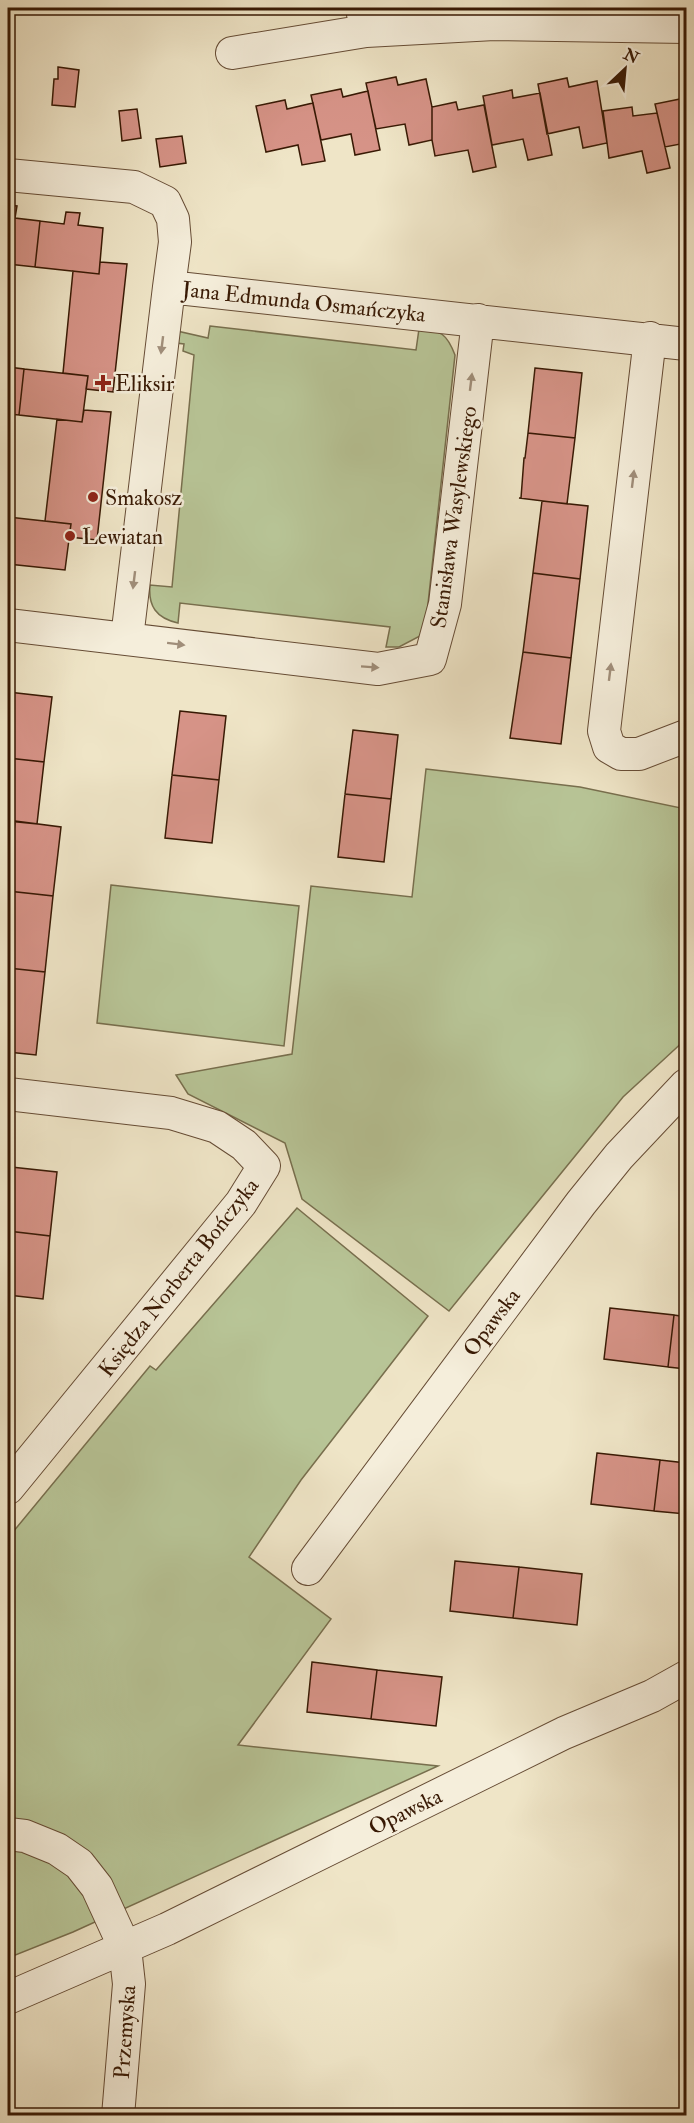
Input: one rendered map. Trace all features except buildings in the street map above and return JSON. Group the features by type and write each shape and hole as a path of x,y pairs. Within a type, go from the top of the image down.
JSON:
{"street":[{"path":"232,53 364,19 687,27"},
{"name":"Jana Edmunda Osmańczyka","path":"8,175 134,187 165,202 173,219 175,242 169,286 650,338 687,344"},
{"path":"123,638 169,286"},
{"name":"Stanisława Wasylewskiego","path":"8,625 378,669 430,660 445,604 478,320"},
{"path":"650,338 604,731 609,747 621,754 639,754 687,736"},
{"name":"Opawska","path":"308,1569 580,1203 619,1156 687,1085"},
{"name":"Księdza Norberta Bończyka","path":"8,1094 171,1113 217,1126 244,1144 264,1166 241,1203 8,1488"},
{"name":"Opawska","path":"8,1998 167,1929 564,1733 652,1696 687,1677"},
{"name":"Przemyska","path":"8,1834 25,1836 57,1849 79,1864 97,1887 125,1948 129,1984 118,2115"}],"green space":[{"path":"210,326 416,350 419,329 438,332 449,342 455,355 426,622 420,636 399,647 386,647 390,627 180,603 178,623 164,618 155,610 150,599 150,585 172,587 194,355 183,351 184,344 176,343 177,331 208,338"},
{"path":"426,769 580,787 686,809 686,1039 623,1097 449,1311 302,1199 285,1143 188,1094 176,1075 292,1054 311,886 412,897"},
{"path":"111,885 299,906 284,1046 97,1023"},
{"path":"297,1208 428,1316 301,1480 249,1557 331,1619 238,1745 438,1766 73,1932 8,1958 8,1538 150,1366 156,1370"}],"place":[{"name":"Eliksir","path":"103,383"},
{"name":"Smakosz","path":"93,497"},
{"name":"Lewiatan","path":"70,536"}]}
